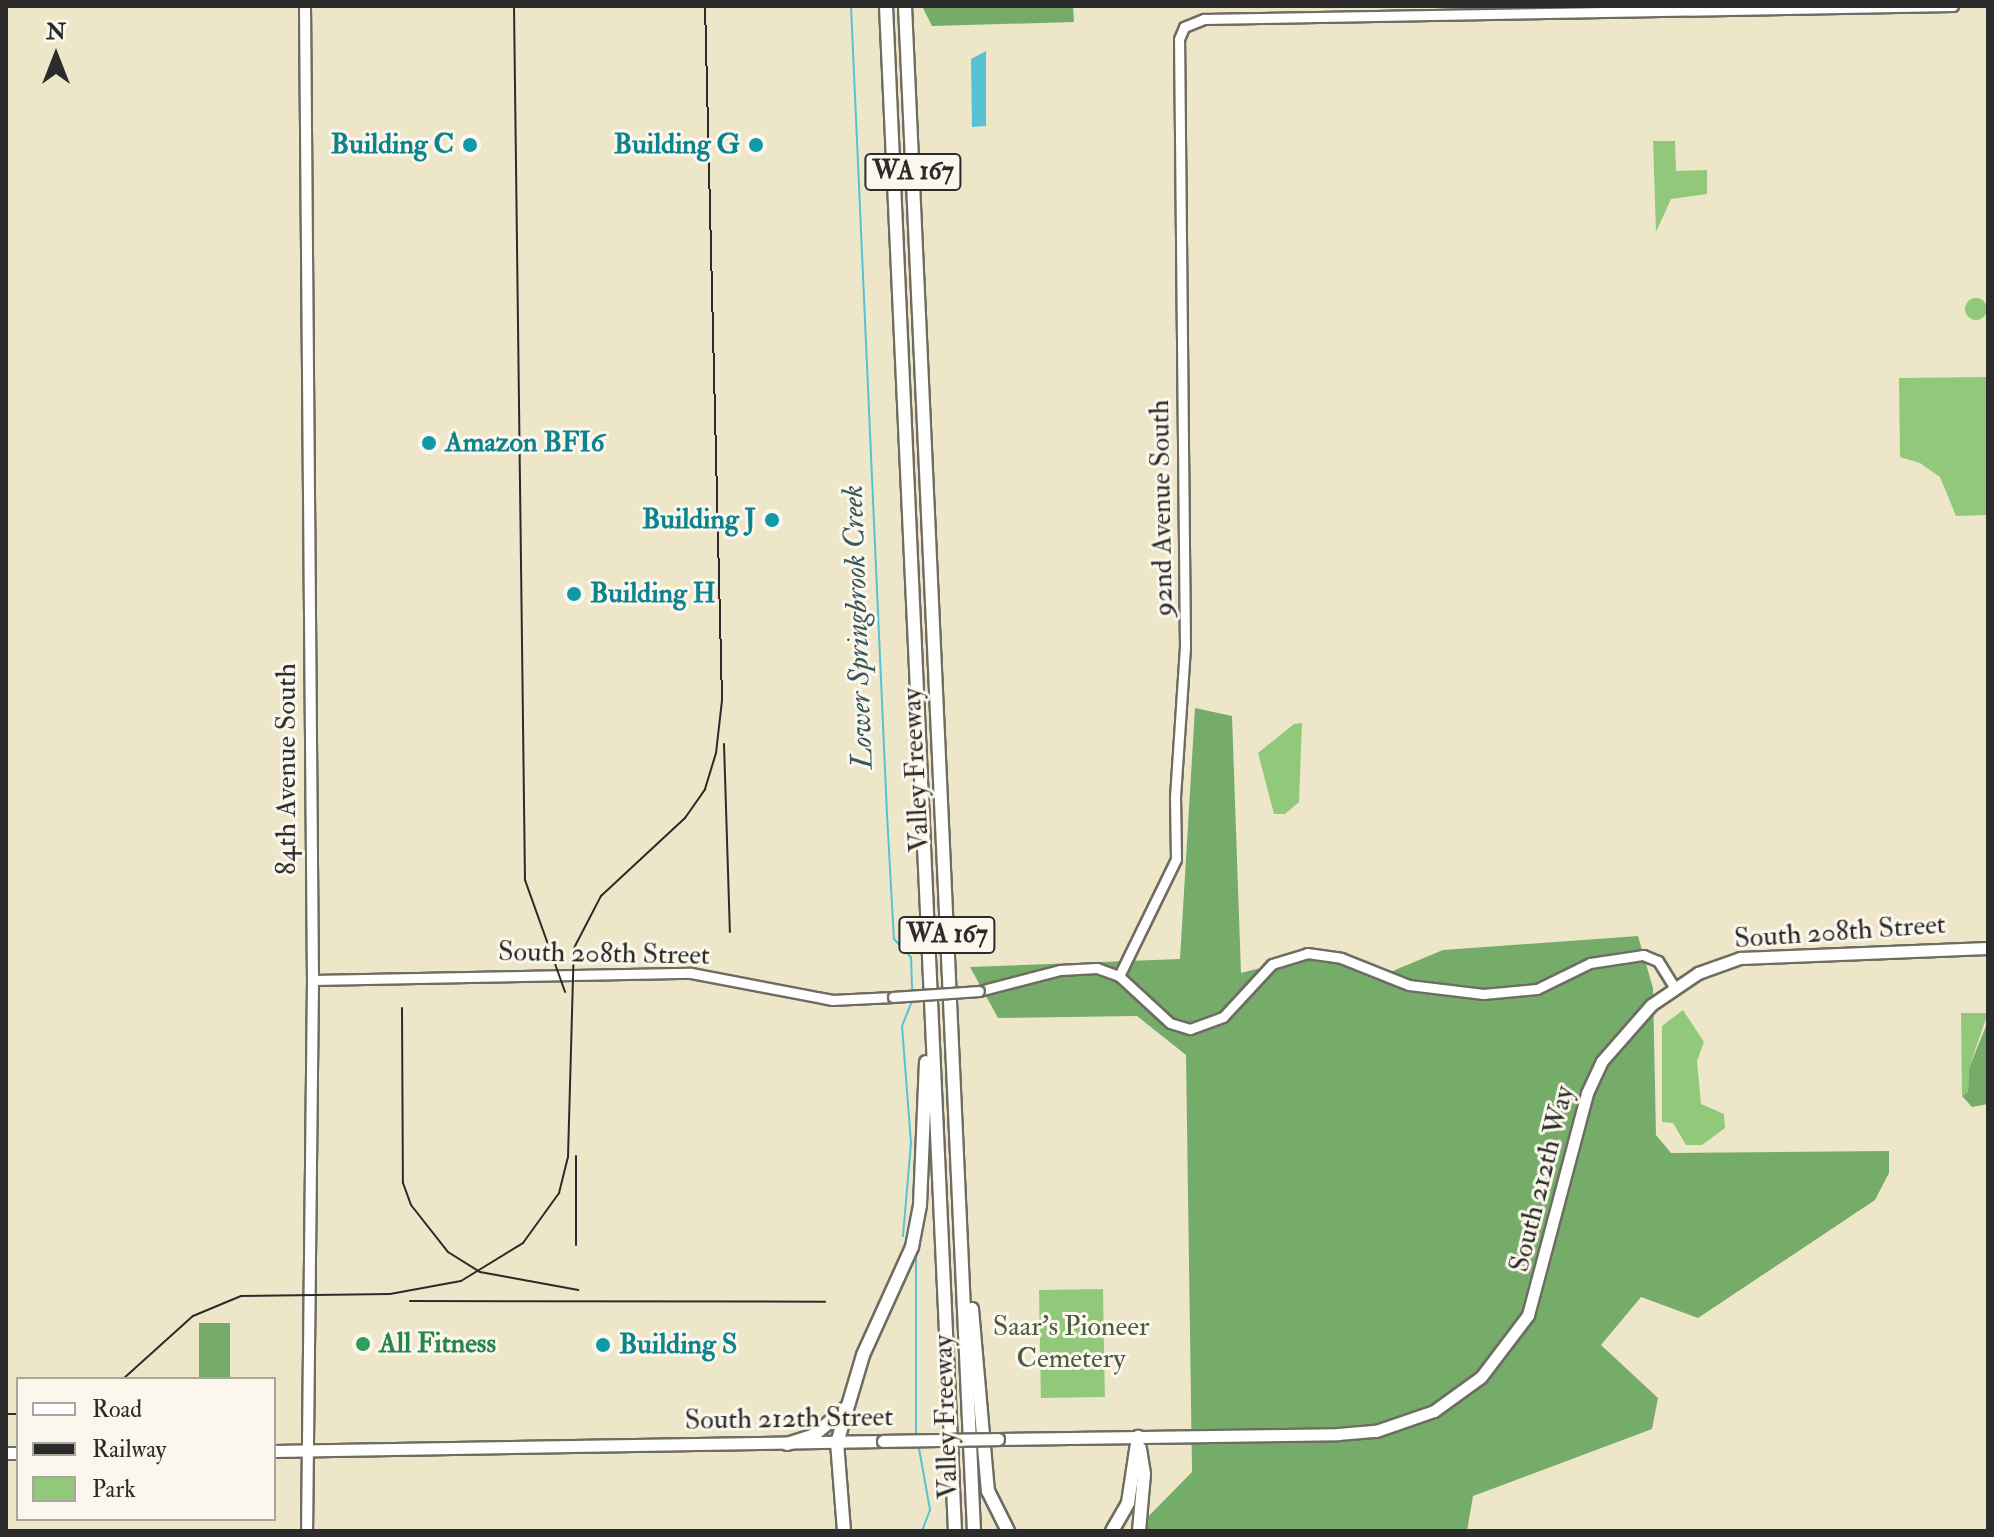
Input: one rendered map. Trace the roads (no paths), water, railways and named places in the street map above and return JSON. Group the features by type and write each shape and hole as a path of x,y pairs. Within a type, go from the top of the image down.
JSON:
{"highway":[{"name":"Valley Freeway","path":"886,6 955,1531"},
{"name":"Valley Freeway","path":"905,6 965,1270 974,1531"},
{"path":"844,1531 837,1443 863,1355 912,1247 920,1205 930,1023"},
{"path":"965,1270 977,1338 988,1491 1008,1531"},
{"path":"787,1444 814,1435 848,1406"},
{"path":"1112,1531 1128,1503 1138,1437"},
{"path":"1138,1437 1144,1474 1139,1531"}],"main road":[{"name":"84th Avenue South","path":"305,6 313,980 307,1531"},
{"name":"South 208th Street","path":"1698,973 1740,958 1778,954 1988,948"},
{"name":"South 212th Way","path":"1481,1377 1513,1340 1534,1303 1570,1148 1593,1076 1630,1026 1674,987 1698,973"},
{"name":"South 212th Street","path":"276,1451 1376,1431 1434,1411 1481,1377"}],"street":[{"path":"1465,10 1953,6"},
{"name":"92nd Avenue South","path":"1119,976 1176,859 1175,797 1185,648 1179,39 1184,27 1204,19 1465,10"},
{"path":"1119,976 1170,1023 1190,1029 1223,1017 1272,964 1307,953 1341,958 1409,985 1483,994 1537,989 1590,963 1643,955 1658,961 1674,987"},
{"name":"South 208th Street","path":"313,980 691,973 832,1000 979,991 1077,967 1119,976"}],"water":[{"path":"986,51 986,126 972,127 971,59"}],"waterway":[{"name":"Lower Springbrook Creek","path":"851,6 894,939 911,957 912,991"},
{"name":"Lower Springbrook Creek","path":"903,1236 911,1143 902,1026 912,1001"},
{"name":"Lower Springbrook Creek","path":"916,1256 916,1437"},
{"name":"Lower Springbrook Creek","path":"918,1443 930,1510 922,1531"}],"railway":[{"path":"514,6 525,880 565,992"},
{"path":"125,1377 193,1316 241,1296 390,1294 461,1281 523,1243 559,1193 568,1157 574,948 601,896 685,818 705,789 716,753 722,700 705,6"},
{"path":"724,744 730,932"},
{"path":"402,1008 403,1183 411,1205 448,1252 480,1272 578,1290"},
{"path":"576,1156 576,1245"},
{"path":"410,1301 825,1302"},
{"path":"6,1414 16,1414"}],"place":[{"name":"Building C","path":"470,145"},
{"name":"Building G","path":"756,145"},
{"name":"Amazon BFI6","path":"429,443"},
{"name":"Building J","path":"772,520"},
{"name":"Building H","path":"574,594"},
{"name":"All Fitness","path":"363,1344"},
{"name":"Building S","path":"603,1345"}],"park label":[{"name":"Saar's Pioneer Cemetery","path":"1071,1343"}]}
